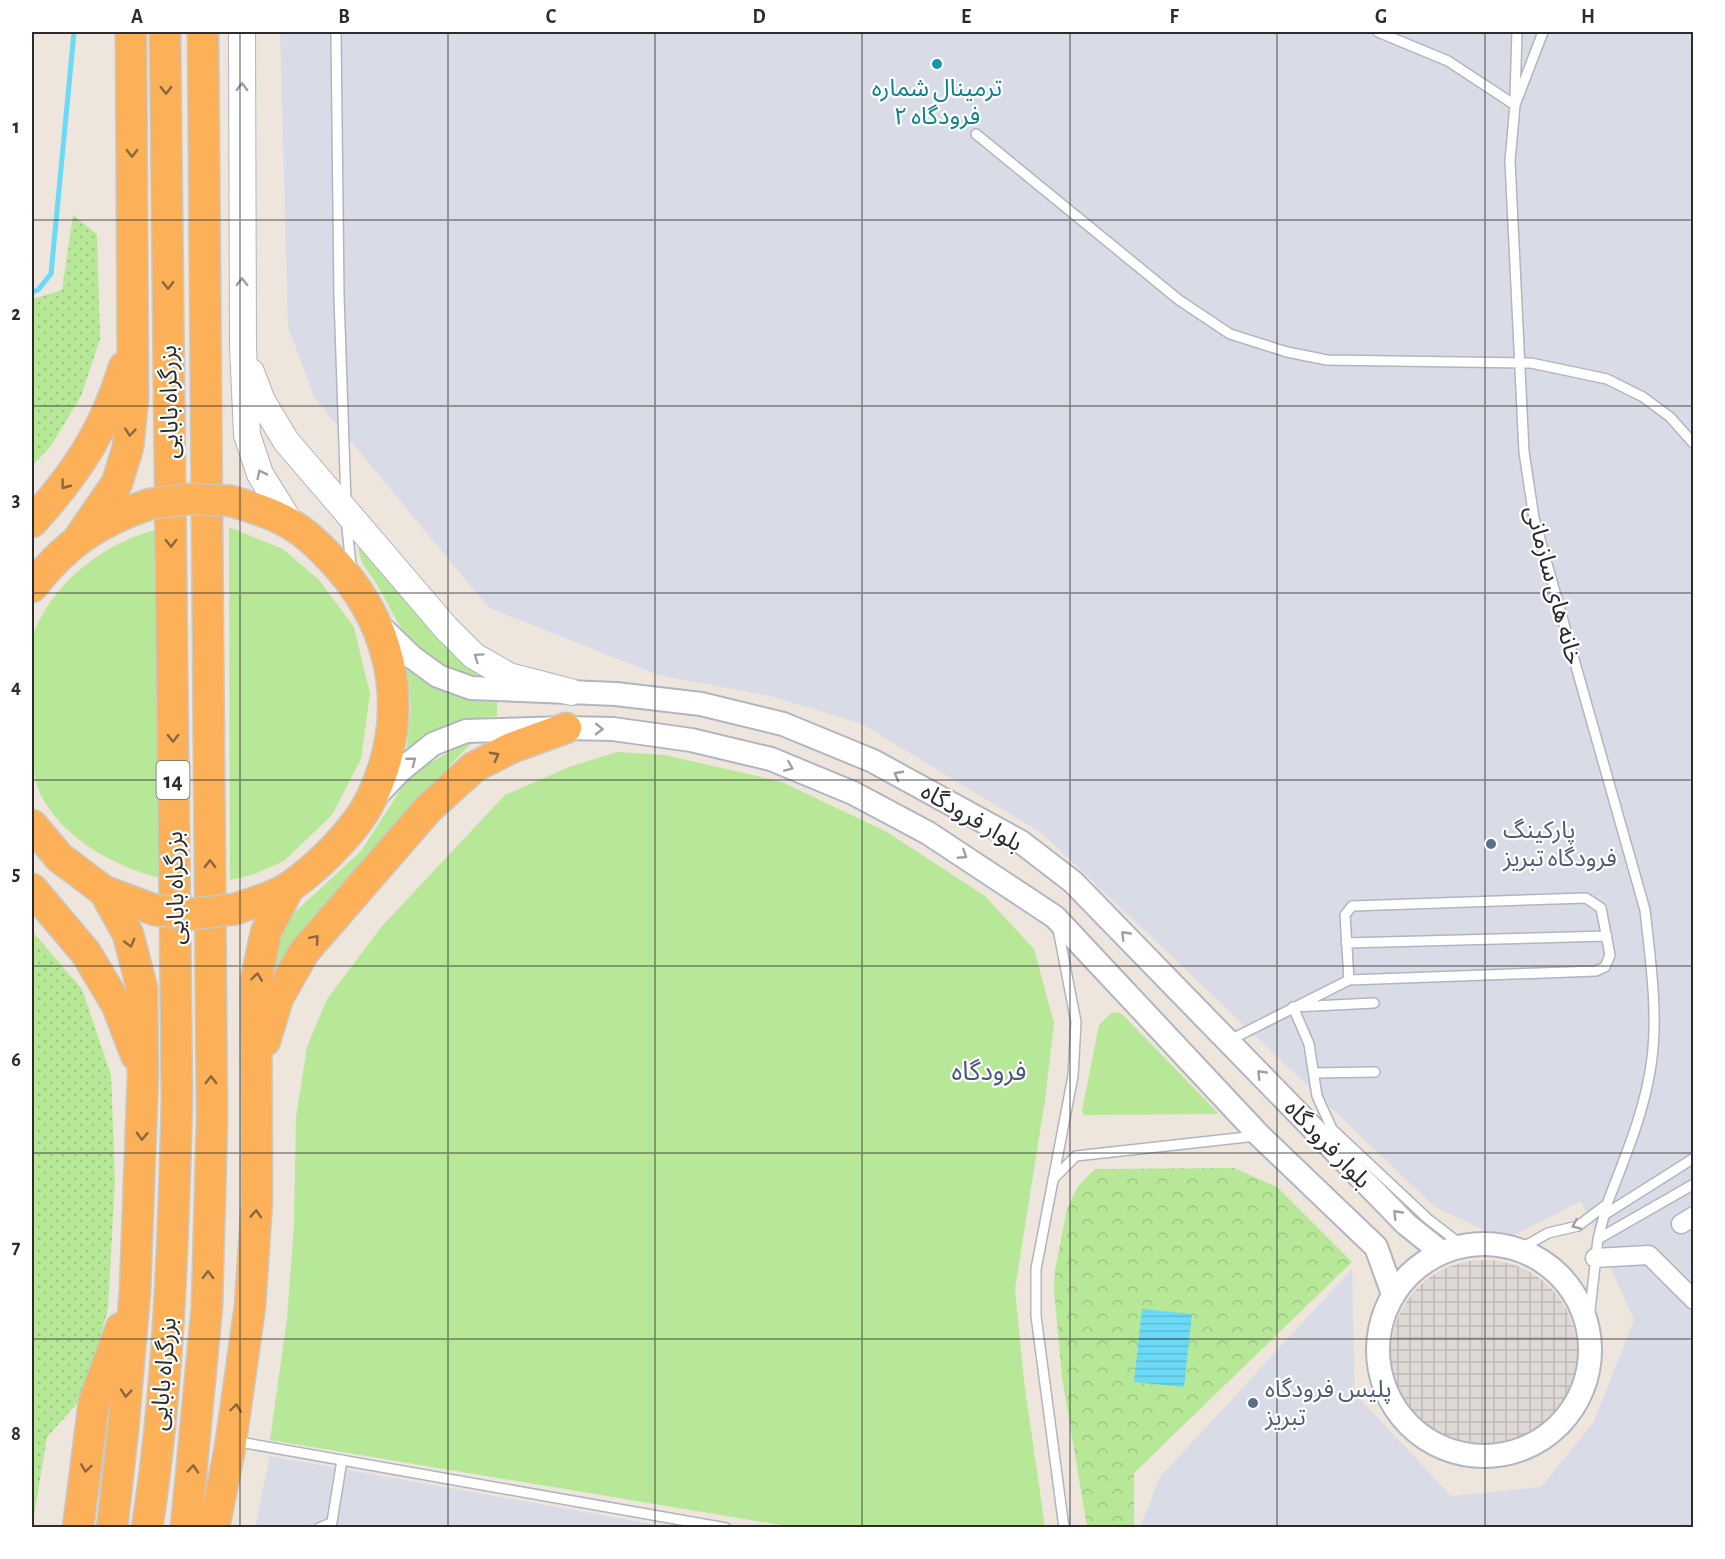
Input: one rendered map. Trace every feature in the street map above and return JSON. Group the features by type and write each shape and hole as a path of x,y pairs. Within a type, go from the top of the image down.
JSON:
{"highway":[{"path":"79,538 117,483 128,447 133,399 131,32"},
{"name":"بزرگراه بابایی","path":"147,1527 165,1368 173,1238 177,1101 165,32"},
{"name":"بزرگراه بابایی","path":"186,1527 207,1306 212,1120 203,32"},
{"path":"32,522 62,489 94,444 116,395 133,338"},
{"path":"32,587 50,563 79,538 116,516 150,504 190,499 231,501 260,509 291,524 326,553 355,585 377,622 391,668 394,715 386,759 370,801 337,846 289,887 236,909 193,914 155,910 104,891 60,858 32,825"},
{"path":"257,1067 278,998 304,952 428,808 474,767 511,748 566,728"},
{"path":"214,1527 231,1440 253,1270 257,1200 256,980 266,932 289,887"},
{"path":"32,889 86,953 117,1005 143,1074"},
{"path":"104,891 128,933 142,988 143,1074 135,1291 112,1527"},
{"name":"بزرگراه بابایی","path":"78,1527 94,1402 135,1291"}],"main road":[{"path":"242,32 243,347 247,435 260,474 291,524"},
{"path":"243,347 262,400 286,441 446,628 474,656 509,676 571,692"}],"street":[{"name":"بلوار فرودگاه","path":"377,622 411,657 438,676 471,688 571,692 701,704 783,724 873,761 1021,842 1073,882 1406,1224 1452,1249"},
{"name":"بلوار فرودگاه","path":"370,801 400,770 433,744 466,731 566,728 614,729 680,739 771,759 853,794 928,832 1055,918 1260,1136 1376,1247 1393,1294"},
{"path":"1472,1244 1503,1245 1518,1250 1533,1255 1559,1273 1578,1298 1588,1328 1590,1363 1580,1396 1561,1425 1533,1446 1500,1456 1466,1456 1433,1444 1405,1423 1386,1394 1378,1361 1380,1326 1393,1294 1414,1269 1452,1249 1472,1244"},
{"path":"1595,1258 1649,1255 1694,1300"}],"lane":[{"path":"336,32 339,296 347,546 355,585"},
{"path":"1378,32 1448,61 1515,105"},
{"path":"1515,105 1517,32"},
{"path":"1515,105 1544,32"},
{"name":"خانه های سازمانی","path":"1515,105 1510,161 1524,452 1534,518 1645,910 1652,974 1652,1058 1634,1132 1607,1204 1598,1239 1588,1328"},
{"path":"976,134 1179,300 1230,334 1287,352 1327,360 1531,363 1607,379 1643,397 1670,417 1694,444"},
{"path":"1228,1041 1349,980 1596,971 1605,967 1610,955 1601,908 1586,898 1352,906 1345,915 1349,980"},
{"path":"1055,918 1076,1022 1072,1076 1036,1269 1036,1316 1064,1527"},
{"path":"1346,943 1607,936"},
{"path":"1293,1007 1374,1003"},
{"path":"1293,1007 1309,1044 1317,1096 1332,1129 1428,1219 1452,1249"},
{"path":"1314,1073 1375,1072"},
{"path":"1053,1179 1076,1156 1260,1136"},
{"path":"1604,1215 1694,1158"},
{"path":"1598,1239 1694,1184"},
{"path":"1518,1250 1548,1233 1578,1226 1607,1204"},
{"path":"231,1440 694,1525 726,1527"},
{"path":"319,1527 331,1525 342,1460"}],"shaded area":[{"path":"280,32 1693,32 1693,1527 1140,1527 1160,1477 1352,1269 1355,1393 1451,1496 1541,1487 1593,1423 1634,1320 1581,1201 1505,1240 1435,1207 1043,834 862,724 774,697 658,675 489,608 314,397 288,327"},
{"path":"1484,1260 1502,1262 1519,1268 1535,1276 1549,1288 1561,1302 1569,1318 1575,1335 1577,1353 1575,1371 1569,1388 1561,1404 1549,1418 1535,1430 1519,1438 1502,1444 1484,1446 1466,1444 1449,1438 1433,1430 1419,1418 1407,1404 1399,1388 1393,1371 1391,1353 1393,1335 1399,1318 1407,1302 1419,1288 1433,1276 1449,1268 1466,1262"},
{"path":"270,1456 669,1527 255,1528"}],"green space":[{"path":"73,215 97,234 100,339 81,396 51,446 32,466 32,299 62,290"},
{"path":"229,527 283,549 319,580 354,627 370,694 361,759 332,815 284,861 252,875 230,880"},
{"path":"159,529 160,878 127,867 94,850 66,828 44,801 36,781 32,760 30,665 32,638 40,618 66,583 99,555 138,535"},
{"path":"357,536 467,666 486,678 466,674 435,663 411,643 364,566"},
{"path":"406,666 449,692 472,699 497,702 497,716 448,726 427,737 406,754 411,706"},
{"path":"490,738 473,742 455,760 311,925 270,987 270,977 281,936 295,912 361,851 410,775 464,743"},
{"path":"617,752 665,755 782,782 887,832 985,896 1034,949 1054,1023 1045,1100 1015,1289 1024,1381 1045,1527 793,1527 270,1440 287,1318 294,1225 296,1117 307,1047 327,999 382,926 505,795 569,767"},
{"path":"32,931 82,989 111,1075 115,1180 108,1309 84,1396 47,1437 32,1528"},
{"path":"1118,1012 1219,1114 1084,1115 1082,1111 1099,1025 1110,1014"},
{"path":"1234,1168 1277,1187 1352,1262 1134,1473 1134,1527 1087,1527 1062,1377 1054,1291 1055,1270 1067,1209 1078,1186 1095,1169"}],"water":[{"path":"1142,1309 1192,1314 1184,1387 1134,1382"}],"waterway":[{"path":"32,292 38,290 51,274 74,32"}],"place":[{"name":"ترمينال شماره ۲ فرودگاه","path":"937,64"},
{"name":"پارکینگ فرودگاه تبریز","path":"1491,844"},
{"name":"پلیس فرودگاه تبریز","path":"1253,1403"}],"district":[{"name":"فرودگاه","path":"989,1071"}]}
